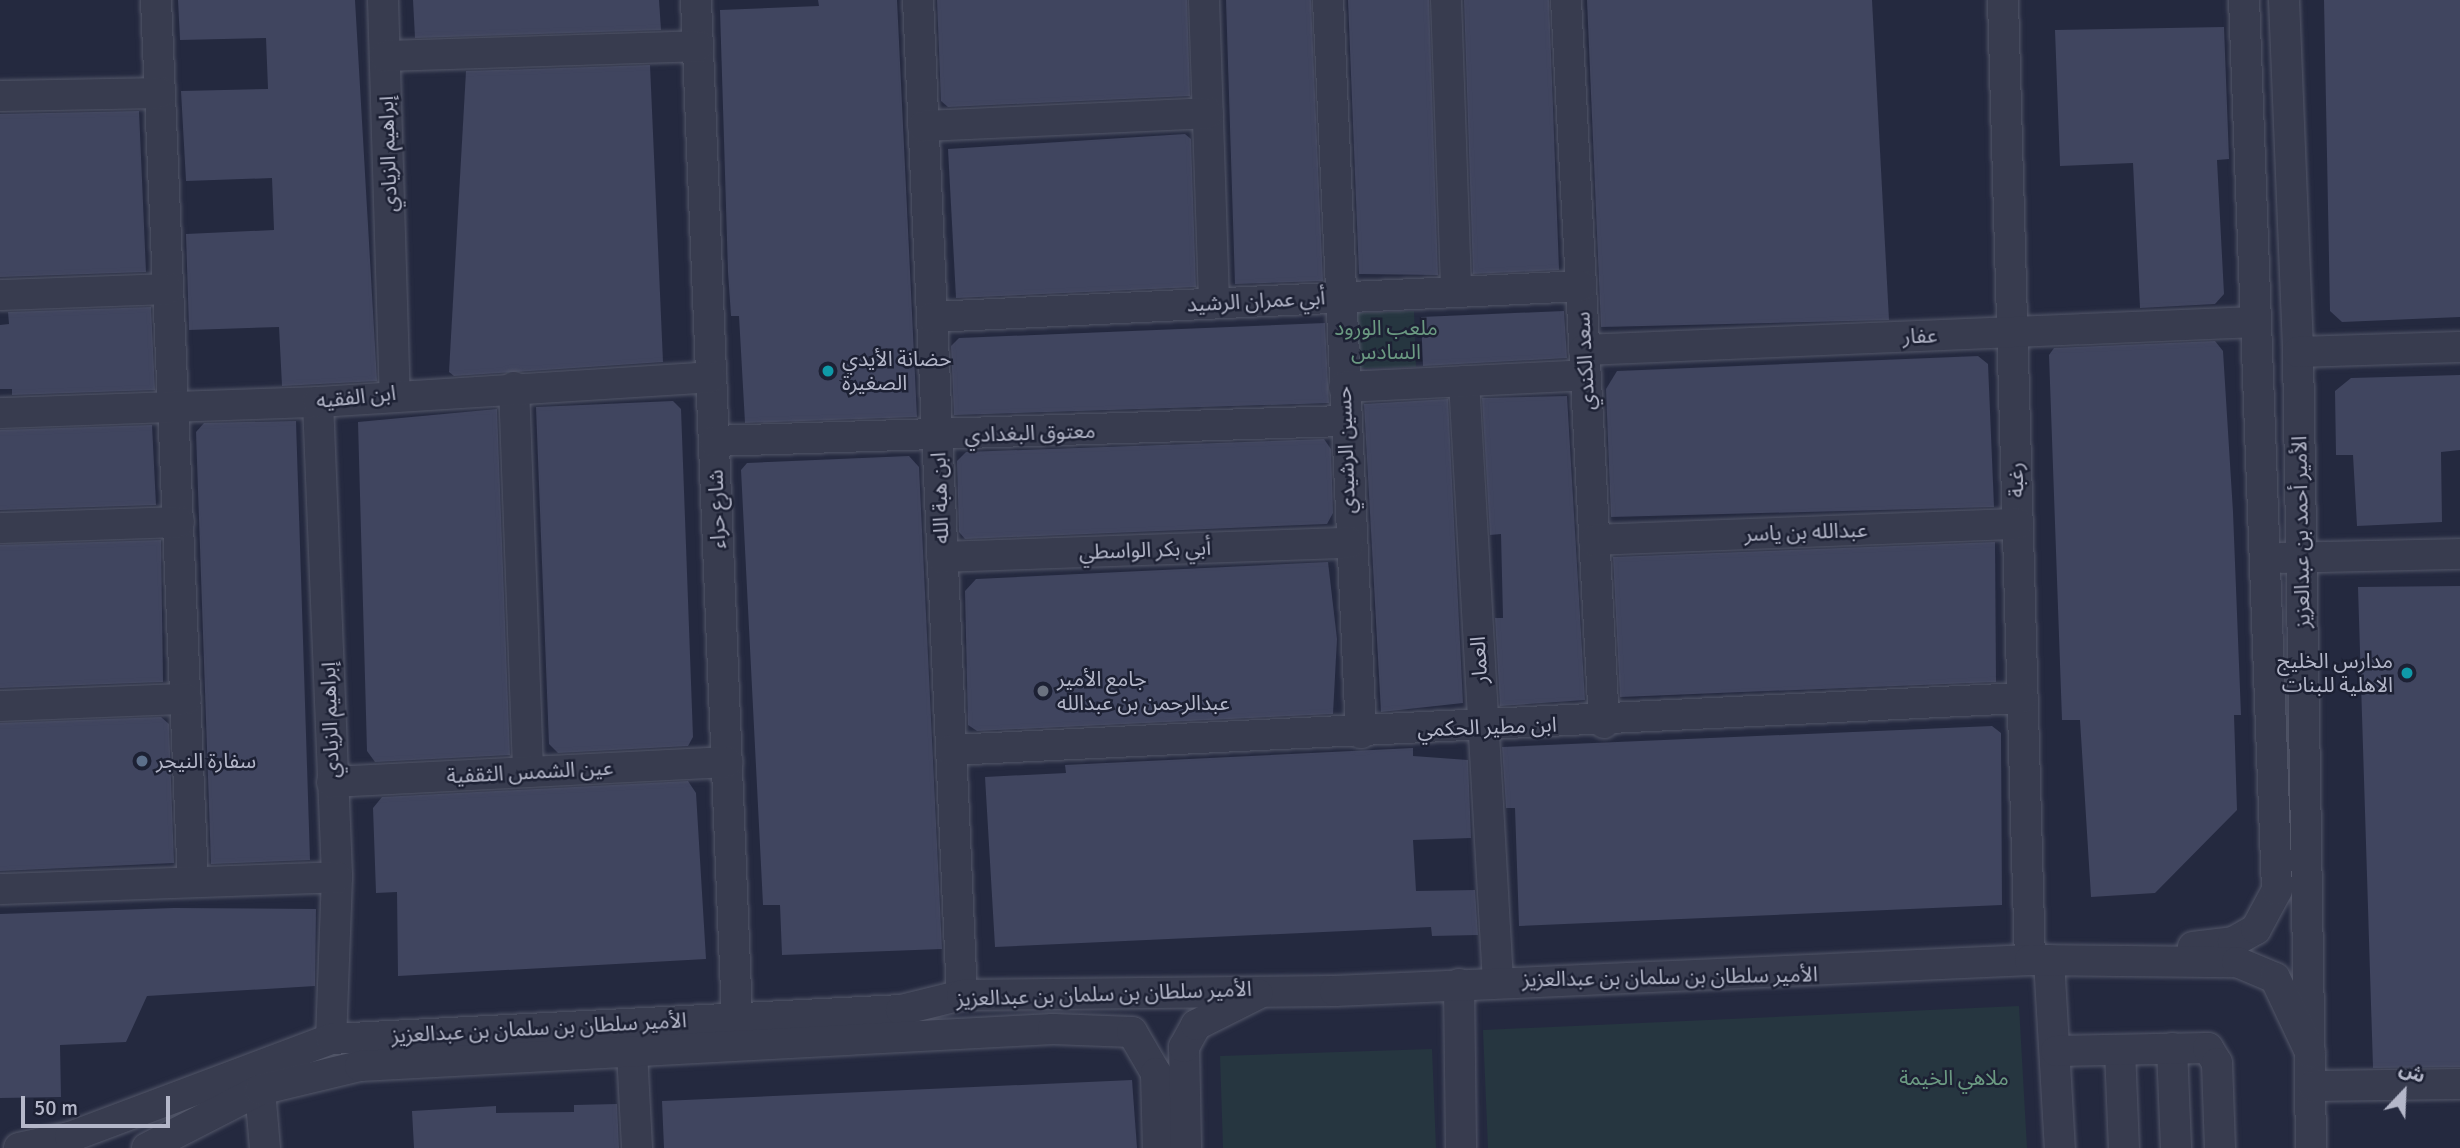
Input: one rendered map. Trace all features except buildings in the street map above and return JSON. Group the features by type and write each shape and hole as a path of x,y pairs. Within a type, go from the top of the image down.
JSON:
{"street":[{"path":"156,0 193,882"},
{"name":"إبراهيم الزيادي","path":"383,0 395,393"},
{"name":"شارع حراء","path":"696,0 737,1018"},
{"name":"ابن هبة الله","path":"918,0 962,995"},
{"path":"1204,0 1214,303"},
{"name":"حسين الرشيدي","path":"1328,0 1349,542 1361,733"},
{"path":"1446,0 1456,291"},
{"name":"سعد الكندي","path":"1566,0 1604,723"},
{"name":"رغبة","path":"2003,0 2022,698 2039,960 2056,1051 2060,1148"},
{"name":"الأمير أحمد بن عبدالعزيز","path":"2082,960 2233,942 2256,929 2269,911 2277,890 2244,0"},
{"name":"الأمير أحمد بن عبدالعزيز","path":"2284,0 2298,352 2310,1052 2313,1086 2311,1148"},
{"path":"384,56 698,46"},
{"path":"0,96 160,93"},
{"path":"923,126 1208,113"},
{"name":"أبي عمران الرشيد","path":"932,317 1581,286"},
{"path":"0,295 168,289"},
{"name":"عفار","path":"1585,363 2012,333 2255,321"},
{"path":"2298,352 2460,347"},
{"path":"1344,387 1464,381 1585,363"},
{"name":"ابن الفقيه","path":"0,412 318,402 395,393 711,377"},
{"name":"العمار","path":"1464,381 1498,981"},
{"path":"514,387 528,772"},
{"name":"إبراهيم الزيادي","path":"318,402 337,877 331,1039"},
{"name":"معتوق البغدادي","path":"714,441 1345,421"},
{"path":"0,528 179,522"},
{"name":"عبدالله بن ياسر","path":"1594,540 2018,524"},
{"name":"أبي بكر الواسطي","path":"942,557 1349,542"},
{"path":"2265,558 2460,554"},
{"name":"ابن مطير الحكمي","path":"951,750 1604,723 2022,698"},
{"path":"0,706 186,699"},
{"name":"عين الشمس الثقفية","path":"332,782 727,762"},
{"path":"0,889 337,877"},
{"path":"2082,960 2238,962 2264,971 2282,990 2310,1052"},
{"name":"الأمير سلطان بن سلمان بن عبدالعزيز","path":"905,1023 962,995 1459,984 2082,960"},
{"path":"1459,984 1461,1148"},
{"path":"1186,1148 1184,1047 1196,1025 1273,989"},
{"name":"الأمير سلطان بن سلمان بن عبدالعزيز","path":"19,1148 70,1136 331,1039 737,1018 853,1026"},
{"name":"الأمير سلطان بن سلمان بن عبدالعزيز","path":"147,1148 260,1090 360,1066 632,1052 853,1026 905,1023 1132,1032 1156,1073 1158,1148"},
{"path":"2172,1048 2176,1148"},
{"path":"2056,1051 2208,1048 2215,1054 2220,1148"},
{"path":"2120,1050 2124,1148"},
{"path":"632,1052 637,1148"},
{"path":"2313,1086 2460,1084"},
{"path":"260,1090 265,1148"}],"green space":[{"name":"ملعب الورود السادس","path":"1414,311 1416,367 1359,368 1357,313"},
{"name":"ملاهي الخيمة","path":"2019,1006 2027,1148 1488,1148 1483,1030"},
{"path":"1432,1049 1436,1148 1223,1148 1220,1056"}],"place":[{"name":"حضانة الأيدي الصغيرة","path":"828,371"},
{"name":"مدارس الخليج الاهلية للبنات","path":"2407,673"},
{"name":"جامع الأمير عبدالرحمن بن عبدالله","path":"1043,691"},
{"name":"سفارة النيجر","path":"142,761"}]}
